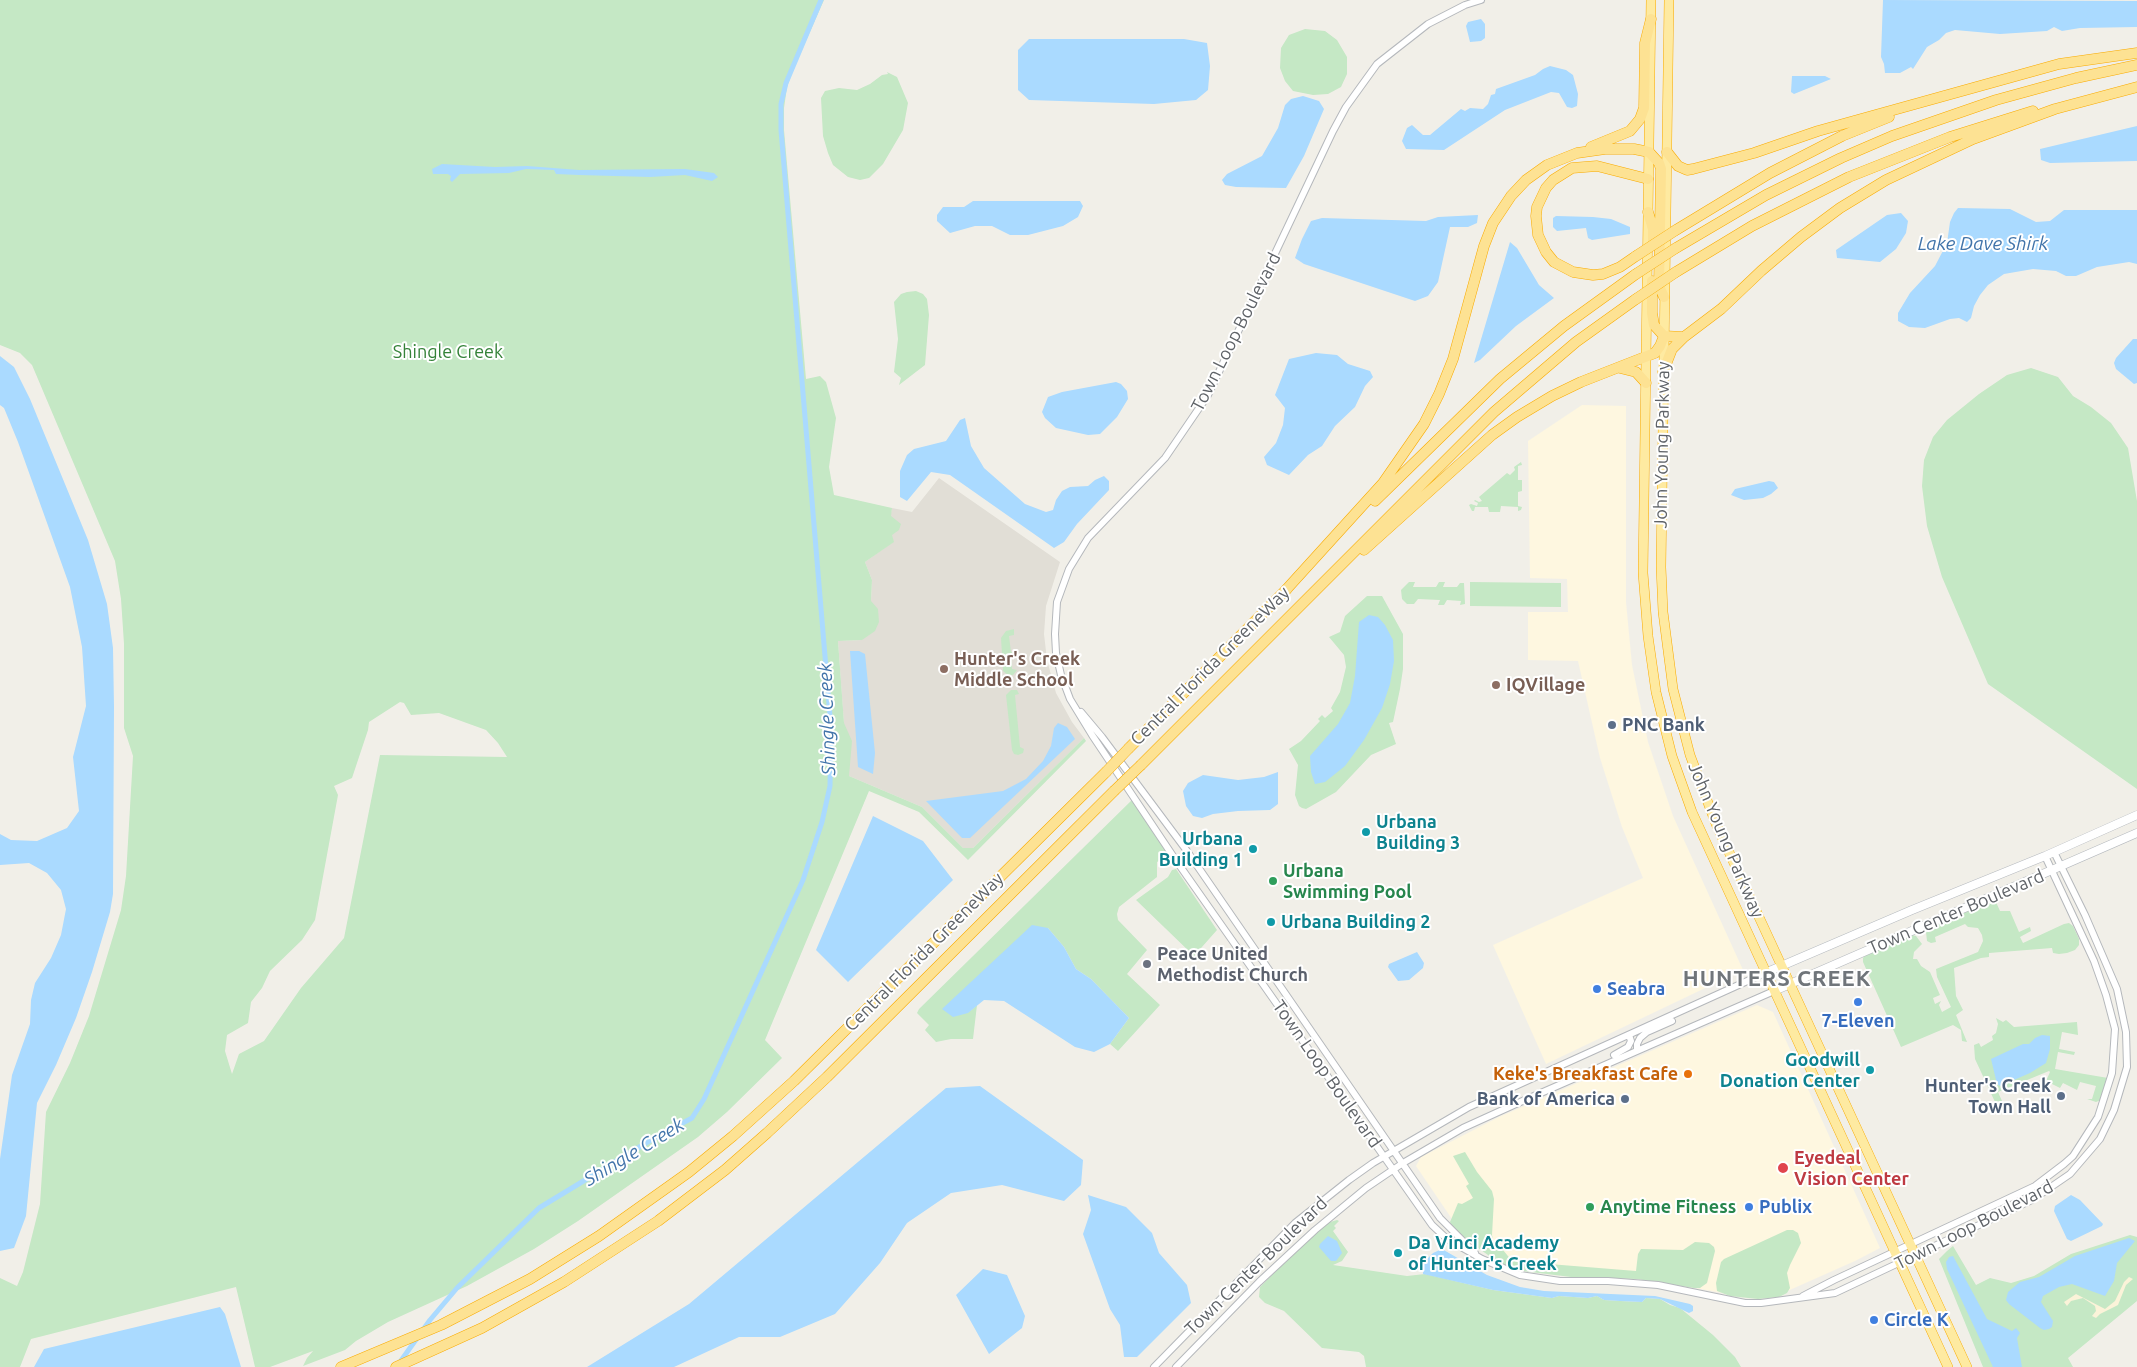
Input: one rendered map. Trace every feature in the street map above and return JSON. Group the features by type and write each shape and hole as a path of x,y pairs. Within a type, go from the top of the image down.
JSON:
{"highway":[{"name":"John Young Parkway","path":"1651,0 1644,580 1648,636 1656,692 1672,756 1690,808 1948,1367"},
{"name":"John Young Parkway","path":"1669,0 1661,593 1673,689 1682,727 1699,781 1716,824 1967,1367"},
{"path":"1284,592 1383,483 1424,424 1453,359 1484,246 1499,212 1518,188 1538,171 1560,158 1630,131 1640,119 1644,108 1645,43 1651,19"},
{"path":"1667,152 1678,166 1687,170 1693,169 1754,153 1818,131 2059,64 2137,53"},
{"name":"Central Florida GreeneWay","path":"341,1367 441,1325 506,1292 577,1251 646,1204 712,1154 806,1068 1500,379 1571,320 1676,248 1766,195 1824,166 1884,140 1996,100 2058,82 2137,65"},
{"path":"1663,372 1672,349 1684,336 1722,309 1761,271 1801,237 1840,208 1886,180 1973,139 2056,109 2137,86"},
{"name":"Central Florida GreeneWay","path":"396,1367 491,1323 564,1282 650,1226 724,1170 767,1133 827,1077 1507,400 1576,342 1676,272 1775,213 1891,159 2002,120 2081,98 2137,86"},
{"path":"1648,179 1597,166 1572,168 1553,180 1539,201 1536,216 1538,235 1546,252 1554,262 1573,272 1593,275 1603,274 1620,266 1770,173 1834,140 1931,100"},
{"path":"1577,153 1605,149 1634,149 1649,152 1659,163 1661,169 1659,286 1664,297"},
{"path":"1648,212 1653,229 1652,320 1664,336 1684,336"},
{"path":"1298,606 1492,435 1552,396 1655,353 1664,336"},
{"path":"1616,368 1625,368 1636,372 1646,383"}],"main road":[{"name":"Town Center Boulevard","path":"1765,973 2045,856 2137,815"},
{"name":"Town Center Boulevard","path":"1774,991 2137,833"}],"street":[{"name":"Town Loop Boulevard","path":"1481,0 1465,5 1428,24 1377,64 1346,107 1333,131 1208,395 1165,458 1088,538 1068,568 1057,602 1056,653 1070,700 1082,720 1176,859 1432,1225 1447,1239 1482,1259 1520,1275 1560,1281 1608,1281 1658,1286 1745,1303 1798,1299 1835,1293 2032,1200 2057,1185 2070,1174 2100,1140 2114,1110 2126,1066 2125,1020 2117,989 2110,972 2054,852"},
{"name":"Town Loop Boulevard","path":"1070,700 1102,737 1187,851 1440,1218 1482,1259"},
{"name":"Town Loop Boulevard","path":"1798,1299 1910,1243 2035,1186 2073,1156 2098,1117 2112,1073 2115,1028 2094,961 2045,856"},
{"name":"Town Center Boulevard","path":"1154,1367 1295,1224 1348,1180 1384,1156 1469,1107 1765,973"},
{"name":"Town Center Boulevard","path":"1176,1367 1258,1282 1315,1230 1366,1188 1403,1163 1463,1128 1574,1077 1774,991"},
{"name":"Town Center Boulevard","path":"1637,1050 1640,1038 1647,1032 1680,1017 1689,1009"},
{"name":"Town Center Boulevard","path":"1574,1077 1586,1067 1622,1052 1631,1041 1629,1035"},
{"path":"1835,1293 1836,1282 1841,1276"}],"shaded area":[{"path":"1582,405 1626,406 1626,602 1632,665 1648,742 1673,816 1743,970 1546,1064 1493,945 1643,878 1622,827 1600,758 1578,661 1528,660 1528,612 1568,612 1567,579 1530,578 1528,441"},
{"name":"Hunter's Creek Middle School","path":"939,478 1060,562 1046,606 1044,634 1047,660 1056,693 1072,722 1084,738 973,848 963,848 922,807 849,776 844,724 838,641 862,640 871,601 872,580 865,562 893,542 889,523 892,508 912,512"},
{"path":"1757,1005 1773,1012 1880,1248 1855,1261 1783,1293 1728,1294 1642,1278 1524,1270 1454,1222 1416,1166 1421,1157 1499,1117"}],"green space":[{"name":"Shingle Creek","path":"0,0 824,0 794,68 787,87 784,108 784,130 806,379 820,376 826,382 836,418 829,467 834,495 892,508 891,516 901,524 899,530 892,535 894,542 865,562 872,580 871,601 878,609 879,622 875,631 862,640 838,641 844,723 852,741 849,776 922,807 963,848 973,848 1084,738 1086,741 968,860 919,812 869,791 765,1040 782,1058 727,1112 698,1137 578,1221 534,1249 467,1286 388,1322 356,1341 345,1350 303,1366 313,1351 270,1367 255,1367 236,1287 31,1339 20,1367 0,1367 0,1278 17,1286 23,1272 40,1204 46,1112 70,1063 89,1016 121,910 126,876 133,756 124,728 124,644 121,599 115,561 32,365 20,353 0,345","holes":["400,702 404,703 411,715 439,713 486,730 507,757 380,755 344,938 301,988 264,1041 239,1054 232,1074 225,1051 227,1035 248,1023 251,1002 262,988 270,971 302,940 315,920 338,795 334,786 352,778 369,722"]},
{"path":"1305,29 1325,31 1337,40 1347,57 1347,74 1341,87 1328,94 1313,95 1293,91 1285,81 1280,68 1281,48 1289,35"},
{"path":"887,72 897,77 908,103 903,130 883,164 869,178 860,180 848,177 833,165 828,153 823,136 821,98 825,91 839,88 857,90 870,84 882,75 888,74"},
{"path":"916,291 923,294 927,299 929,315 925,365 899,385 901,378 894,372 898,339 894,302 901,294"},
{"path":"2031,368 2058,377 2073,396 2111,423 2128,448 2137,501 2137,789 1988,684 1942,577 1927,526 1922,486 1924,460 1933,437 1947,420 1979,394 2007,375"},
{"path":"1521,462 1522,465 1518,466 1518,480 1522,480 1522,491 1518,492 1518,506 1522,507 1521,510 1518,511 1518,507 1501,506 1500,512 1489,512 1488,507 1475,507 1474,511 1472,511 1469,505 1477,506 1478,503 1475,500 1482,501 1479,497 1507,473 1510,475 1515,470 1514,467"},
{"path":"1409,582 1415,582 1413,587 1436,587 1439,582 1445,582 1443,587 1457,587 1460,583 1464,583 1465,604 1460,605 1461,601 1447,600 1444,605 1438,605 1440,600 1418,599 1414,604 1407,604 1402,599 1401,590"},
{"path":"1470,582 1561,583 1561,607 1470,606"},
{"path":"1367,596 1382,596 1403,634 1403,669 1400,689 1393,722 1389,723 1396,744 1371,755 1336,792 1306,809 1302,808 1299,806 1295,795 1298,765 1289,749 1301,741 1320,721 1318,719 1322,715 1325,718 1333,711 1331,708 1340,692 1346,667 1344,655 1329,637 1340,632 1345,616"},
{"path":"1014,629 1014,635 1009,636 1011,652 1015,653 1011,655 1012,669 1017,670 1013,675 1008,675 1003,671 1001,638 1006,631"},
{"path":"1011,690 1017,690 1019,694 1015,695 1020,747 1024,749 1023,753 1018,755 1014,754 1012,750 1006,695"},
{"path":"1134,798 1170,850 1165,857 1157,862 1157,877 1119,907 1117,914 1118,920 1147,950 1127,974 1160,1005 1118,1051 1110,1044 1129,1018 1091,979 1076,969 1064,947 1048,928 968,1013 977,1005 973,1039 951,1039 936,1042 925,1030 929,1025 917,1013 919,1009"},
{"path":"1176,869 1217,930 1194,956 1136,900 1168,877 1172,870"},
{"path":"1989,902 1996,902 2000,911 2010,911 2019,932 2030,927 2031,931 2020,937 2023,943 2069,923 2073,926 2079,939 2079,945 2075,950 2059,954 2053,953 2052,948 1989,953 1989,957 1954,968 1956,996 1963,1010 1956,1015 1967,1042 1962,1041 1961,1030 1953,1025 1901,1047 1863,962 1863,958 1866,954 1912,935 1916,936 1922,944 1914,952 1913,959 1917,959 1921,966 1930,972 1940,995 1933,998 1935,1004 1941,1001 1939,1005 1942,1012 1951,1007 1937,977 1936,969 1978,952 1983,941 1982,935 1978,928 1968,927 1965,924 1935,937 1936,942 1931,943 1927,941 1926,932 1933,926"},
{"path":"1996,1018 2003,1022 2006,1020 2014,1027 2077,1022 2078,1035 2062,1032 2059,1049 2075,1052 2074,1055 2058,1052 2055,1069 2108,1078 2101,1100 2096,1102 2087,1099 2092,1099 2096,1086 2080,1082 2077,1090 2063,1083 2060,1088 2046,1081 2049,1071 1998,1092 2002,1101 1995,1102 1975,1059 1974,1045 1979,1043 1981,1047 1993,1040 1992,1036 1996,1033 1998,1024"},
{"path":"1465,1152 1477,1172 1492,1191 1494,1199 1492,1235 1494,1246 1499,1251 1503,1250 1512,1261 1636,1271 1638,1254 1641,1249 1683,1250 1695,1242 1709,1243 1714,1247 1715,1251 1707,1283 1700,1288 1694,1288 1637,1279 1571,1277 1523,1271 1499,1263 1463,1237 1452,1227 1450,1222 1458,1203 1462,1204 1473,1198 1466,1186 1469,1184 1453,1156"},
{"path":"1339,1221 1334,1226 1336,1228 1333,1231 1348,1252 1342,1261 1333,1265 1407,1276 1425,1274 1493,1290 1552,1298 1559,1296 1588,1298 1597,1296 1604,1300 1642,1302 1646,1298 1660,1299 1680,1308 1713,1335 1735,1357 1741,1367 1366,1367 1364,1356 1359,1352 1322,1348 1284,1311 1265,1303 1259,1297 1260,1287 1285,1262 1327,1223"},
{"path":"1787,1230 1793,1230 1798,1233 1801,1243 1787,1273 1790,1288 1787,1293 1779,1297 1758,1299 1730,1296 1717,1291 1716,1283 1721,1262 1724,1259"},
{"path":"2130,1235 2137,1237 2137,1301 2068,1358 2073,1367 1983,1367 1939,1259 1947,1251 1953,1246 1976,1285 1990,1278 2011,1283 2034,1276 2071,1254"}],"sand":[{"path":"2129,1277 2133,1279 2126,1285 2118,1305 2096,1318 2092,1316 2096,1311 2095,1306 2083,1298 2071,1301 2067,1306 2064,1302 2076,1294 2105,1309 2115,1301 2124,1282"}],"water":[{"path":"1883,0 2137,1 2137,27 2080,28 2062,31 2054,27 2047,31 2000,34 1955,30 1946,33 1927,47 1913,69 1911,67 1900,73 1885,73 1881,57"},
{"path":"1481,19 1485,24 1485,38 1481,41 1470,42 1466,26 1468,22"},
{"path":"1029,39 1184,39 1207,43 1210,66 1208,90 1196,100 1154,104 1029,100 1018,90 1018,50"},
{"path":"1550,66 1566,70 1573,75 1578,94 1577,106 1567,107 1559,93 1551,92 1505,110 1444,150 1406,149 1402,141 1407,128 1412,125 1423,135 1430,135 1461,109 1465,111 1470,108 1483,109 1488,104 1491,95 1495,94 1496,89 1535,75"},
{"path":"1792,76 1825,76 1831,79 1794,94 1791,92"},
{"path":"1303,96 1319,101 1324,109 1304,156 1286,188 1225,185 1222,180 1227,174 1262,156 1278,128 1285,105 1291,99"},
{"path":"2137,126 2137,161 2050,163 2041,160 2040,149"},
{"path":"442,164 495,167 527,166 579,170 685,169 714,173 718,177 712,181 685,175 650,177 579,175 556,174 554,170 526,169 509,173 460,174 452,182 450,180 451,176 448,174 433,174 432,169"},
{"path":"973,201 1080,201 1083,206 1078,217 1063,226 1028,235 1010,235 992,226 975,226 950,233 937,221 937,215 943,207 964,207"},
{"name":"Lake Dave Shirk","path":"1958,208 2010,209 2036,222 2050,221 2064,210 2137,210 2137,264 2129,262 2097,267 2076,276 2066,276 2056,271 2033,269 2004,274 1988,285 1980,295 1974,306 1971,318 1967,322 1959,318 1950,319 1925,328 1909,327 1898,321 1898,313 1910,293 1935,266 1947,243 1950,222"},
{"path":"1901,213 1908,221 1906,233 1896,249 1880,262 1837,258 1836,250 1887,215"},
{"path":"1478,215 1477,223 1468,227 1450,227 1438,282 1428,296 1415,301 1304,264 1295,258 1311,221 1322,218 1426,221 1438,217"},
{"path":"1556,216 1611,219 1630,227 1630,234 1592,240 1588,238 1586,228 1557,231 1553,227 1553,218"},
{"path":"1510,242 1517,248 1539,285 1554,298 1516,326 1480,360 1474,363"},
{"path":"2133,339 2137,339 2137,383 2134,384 2116,369 2114,363 2116,358"},
{"path":"1316,353 1337,355 1348,364 1370,371 1373,377 1365,386 1355,407 1335,426 1322,446 1308,455 1289,475 1267,465 1264,457 1276,443 1283,425 1285,408 1275,395 1289,359"},
{"path":"0,356 14,367 30,399 88,540 107,604 113,648 114,707 113,894 110,912 76,1018 37,1103 26,1216 14,1248 0,1251 0,1159 12,1075 30,1024 31,1000 35,983 51,958 61,935 66,909 61,890 47,873 29,863 0,865 0,834 11,840 37,841 67,828 79,811 73,757 86,706 82,647 70,587 18,442 4,408 0,405"},
{"path":"1116,382 1121,384 1127,391 1128,399 1117,417 1100,434 1088,435 1056,428 1045,418 1042,412 1048,397 1062,392"},
{"path":"965,418 971,446 984,468 1025,504 1046,512 1053,510 1056,500 1062,491 1070,487 1088,486 1104,476 1109,481 1109,490 1077,524 1064,542 1054,548 950,475 931,472 907,501 900,497 900,471 907,455 914,449 946,441 960,420"},
{"path":"1769,481 1774,482 1778,488 1763,498 1744,500 1731,495 1735,489"},
{"path":"1369,615 1378,617 1393,640 1394,661 1390,684 1382,708 1364,740 1345,766 1325,782 1315,784 1311,772 1310,756 1338,724 1350,703 1355,676 1359,622"},
{"path":"850,651 859,651 865,654 875,753 873,774 858,767"},
{"path":"1058,723 1067,727 1075,739 970,838 962,838 926,801 1003,791 1026,779 1043,761 1051,746 1054,728"},
{"path":"1278,772 1278,804 1270,810 1238,811 1213,814 1202,818 1193,816 1186,806 1183,791 1188,783 1203,775 1238,780 1264,777"},
{"path":"873,816 923,841 953,880 848,982 816,950"},
{"path":"1032,925 1048,928 1064,947 1076,969 1091,979 1129,1018 1110,1044 1094,1052 1075,1047 1004,1001 984,1000 968,1013 953,1017 942,1009"},
{"path":"1417,952 1424,963 1423,968 1409,980 1398,981 1388,967 1389,964"},
{"path":"2042,1035 2050,1036 2050,1049 2046,1063 2030,1073 2000,1086 1997,1084 1991,1059 2023,1044 2029,1044 2035,1038"},
{"path":"980,1086 1083,1160 1081,1185 1064,1201 1002,1185 951,1193 907,1223 880,1263 835,1314 780,1337 739,1337 674,1367 587,1367 689,1304 946,1088"},
{"path":"1088,1195 1126,1207 1152,1233 1159,1253 1187,1285 1191,1303 1137,1357 1124,1357 1120,1325 1110,1309 1083,1234 1091,1210"},
{"path":"2071,1195 2080,1200 2103,1224 2071,1241 2067,1239 2054,1211 2055,1206"},
{"path":"1328,1236 1337,1241 1342,1253 1336,1261 1331,1261 1319,1247"},
{"path":"2129,1238 2135,1241 2117,1263 2114,1281 2105,1296 2072,1284 2059,1287 2043,1296 2041,1302 2053,1321 2052,1327 2049,1329 2044,1330 2040,1328 2006,1300 2008,1292 2020,1282 2039,1277 2075,1256"},
{"path":"1442,1249 1487,1275 1520,1287 1544,1291 1655,1296 1690,1304 1693,1306 1693,1311 1689,1313 1660,1299 1646,1298 1642,1302 1604,1300 1597,1296 1588,1298 1559,1296 1552,1298 1493,1290 1423,1274 1423,1263 1433,1253"},
{"path":"1953,1256 1987,1319 2012,1331 2016,1328 2020,1333 2017,1338 2022,1367 1993,1367 1947,1269 1946,1262 1949,1257"},
{"path":"983,1269 1007,1275 1025,1316 1022,1328 989,1354 956,1295"},
{"path":"220,1307 225,1314 241,1367 34,1367 44,1349"}],"waterway":[{"name":"Shingle Creek","path":"400,1362 430,1320 457,1288 539,1208 651,1140 692,1118 704,1099 803,880 822,822 830,786 831,728 781,130 781,104 786,83 821,0"}],"place":[{"name":"Hunter's Creek Middle School","path":"944,669"},
{"name":"IQVillage","path":"1496,685"},
{"name":"PNC Bank","path":"1612,725"},
{"name":"Urbana Building 3","path":"1366,832"},
{"name":"Urbana Building 1","path":"1253,849"},
{"name":"Urbana Swimming Pool","path":"1273,881"},
{"name":"Urbana Building 2","path":"1271,922"},
{"name":"Peace United Methodist Church","path":"1147,964"},
{"name":"Seabra","path":"1597,989"},
{"name":"7-Eleven","path":"1858,1002"},
{"name":"Goodwill Donation Center","path":"1870,1070"},
{"name":"Keke's Breakfast Cafe","path":"1688,1074"},
{"name":"Hunter's Creek Town Hall","path":"2061,1096"},
{"name":"Bank of America","path":"1625,1099"},
{"name":"Eyedeal Vision Center","path":"1783,1168"},
{"name":"Anytime Fitness","path":"1590,1207"},
{"name":"Publix","path":"1749,1207"},
{"name":"Da Vinci Academy of Hunter's Creek","path":"1398,1253"},
{"name":"Circle K","path":"1874,1320"}],"district":[{"name":"HUNTERS CREEK","path":"1777,979"}]}
